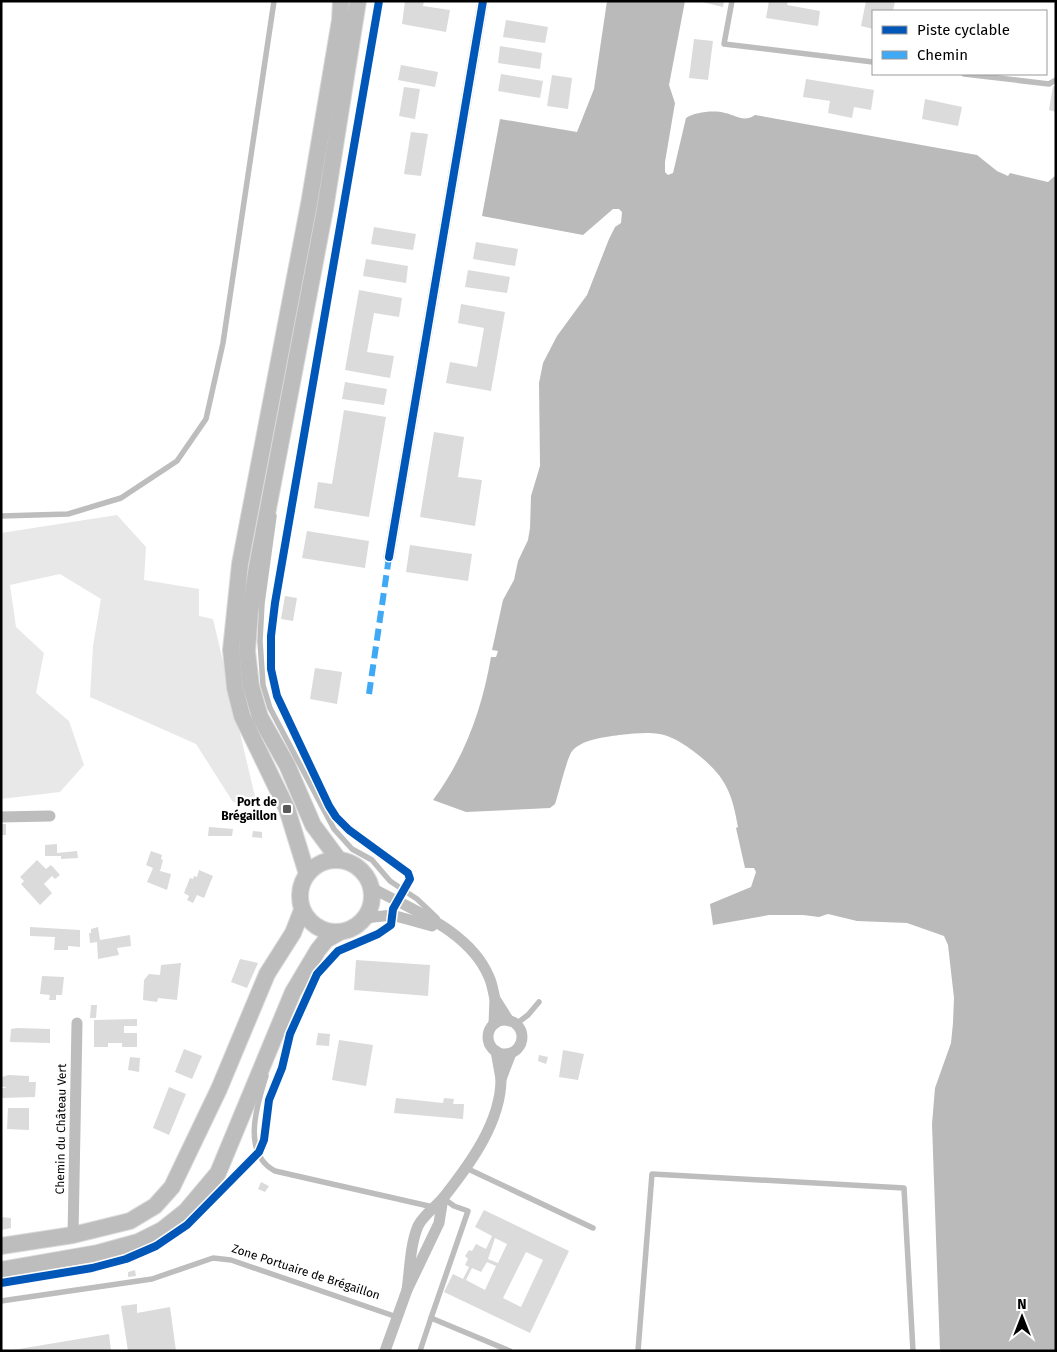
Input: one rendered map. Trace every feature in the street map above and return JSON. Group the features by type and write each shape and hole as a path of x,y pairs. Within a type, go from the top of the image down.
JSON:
{"main road":[{"path":"1,1246 73,1235 130,1221 155,1206 172,1187 220,1089 267,974 293,933 302,910 300,892 307,874 306,864 287,809 242,716 234,688 231,650 233,610 240,564 309,204 340,20 341,1"},
{"path":"339,860 313,825 287,765 260,717 251,686 247,651 250,612 326,209 358,1"},
{"path":"1,1270 98,1253 138,1242 162,1230 186,1211 218,1173 292,992 326,940 358,925 365,918 373,899 369,879 356,866 339,860 321,863 307,874"},
{"path":"302,910 317,928 328,932 340,932"}],"street":[{"path":"389,557 483,1"},
{"path":"1,817 50,816"},
{"path":"372,888 412,908 453,933 471,951 488,975 495,999 494,1024 489,1038 496,1051 501,1078 501,1097 487,1134 443,1198 418,1226 411,1252 407,1290"},
{"path":"365,918 392,915 453,933"},
{"path":"495,999 522,1037 519,1047 511,1053 501,1078"},
{"path":"494,1024 501,1020 512,1022"},
{"name":"Chemin du Château Vert","path":"73,1235 77,1023"},
{"path":"496,1051 511,1053"},
{"path":"385,1351 407,1290 439,1223 443,1198"}],"lane":[{"path":"1,516 68,514 121,498 177,461 206,419 223,343 274,1"},
{"path":"732,1 724,44 872,62"},
{"path":"972,75 1049,84 1056,80"},
{"path":"280,448 272,543 262,604 260,641 263,685 270,708 334,829 352,848 372,860 390,881 417,899 453,933"},
{"path":"512,1022 528,1015 539,1002"},
{"path":"264,1061 267,1075 256,1112 255,1148 268,1168 433,1207"},
{"path":"464,1167 593,1228"},
{"path":"638,1351 652,1174 904,1188 914,1351"},
{"path":"420,1351 468,1211 454,1206 443,1198"},
{"name":"Zone Portuaire de Brégaillon","path":"1,1301 152,1279 212,1258 231,1260 397,1317"},
{"path":"431,1318 510,1351"}],"shaded area":[{"path":"607,1 685,1 669,85 675,103 665,162 665,172 668,175 673,173 686,118 699,113 716,112 743,118 755,115 977,155 997,171 1008,176 1010,173 1048,182 1056,175 1056,1351 940,1351 932,1124 935,1088 951,1043 954,998 948,945 944,936 907,923 857,921 828,914 819,917 769,915 713,925 710,904 751,887 756,872 754,868 745,868 733,804 721,778 707,762 687,746 661,734 643,733 613,736 595,739 578,746 571,754 555,804 550,808 466,812 433,800 454,767 471,732 483,695 491,657 496,657 498,651 492,650 503,600 514,580 518,561 528,540 531,496 540,466 539,383 543,363 557,336 587,295 609,239 615,227 621,223 622,212 619,209 613,209 583,235 482,216 500,119 577,132 594,89"},
{"path":"117,515 146,547 144,580 199,589 199,616 213,619 257,805 233,802 196,744 90,697 93,646 101,599 60,574 10,585 16,627 44,653 36,693 69,721 84,765 60,792 1,799 1,533"}],"building":[{"path":"405,1 424,1 423,6 450,10 446,32 402,24"},
{"path":"698,1 724,1 723,7"},
{"path":"769,1 788,1 787,5 820,11 818,26 766,18"},
{"path":"866,1 895,1 893,10 872,10 872,29 861,26"},
{"path":"506,20 548,27 545,43 503,37"},
{"path":"694,39 713,41 708,80 689,78"},
{"path":"500,46 542,53 540,69 498,63"},
{"path":"401,65 438,72 435,87 398,80"},
{"path":"501,74 543,81 540,98 498,91"},
{"path":"552,75 572,78 568,109 547,106"},
{"path":"806,79 874,90 871,110 854,107 852,118 828,113 830,101 803,97"},
{"path":"1053,86 1056,87 1056,112 1049,110"},
{"path":"404,87 420,89 415,119 399,116"},
{"path":"925,99 962,107 958,126 922,119"},
{"path":"411,132 428,134 421,176 404,174"},
{"path":"374,227 416,234 413,250 371,244"},
{"path":"476,242 518,249 515,266 473,259"},
{"path":"366,259 408,266 406,283 363,276"},
{"path":"468,270 510,277 507,293 465,287"},
{"path":"359,290 402,298 399,317 374,313 367,352 394,356 390,378 345,370"},
{"path":"461,304 505,312 491,391 446,383 450,362 477,367 484,328 458,323"},
{"path":"345,382 387,389 384,405 342,399"},
{"path":"344,410 386,417 369,517 314,508 318,482 332,484"},
{"path":"434,432 464,437 458,477 482,480 475,526 420,517"},
{"path":"307,531 369,541 365,568 302,558"},
{"path":"410,545 472,554 468,581 406,572"},
{"path":"285,596 297,598 293,621 281,619"},
{"path":"315,668 342,672 337,704 310,699"},
{"path":"1,824 6,824 6,835 1,835"},
{"path":"209,827 233,829 232,836 208,836"},
{"path":"253,831 262,832 262,838 252,837"},
{"path":"57,844 57,853 77,851 78,858 61,859 61,856 45,856 45,845"},
{"path":"151,851 162,855 161,859 163,860 160,871 171,874 167,890 147,882 153,868 146,865"},
{"path":"37,860 46,869 51,865 60,875 55,879 52,876 44,884 52,893 40,905 21,884 24,881 20,877"},
{"path":"199,870 213,876 204,898 197,895 193,903 187,900 189,896 184,893 190,878 197,877"},
{"path":"30,927 80,930 80,947 68,946 68,950 54,950 55,937 30,936"},
{"path":"98,927 100,940 130,935 131,946 117,948 119,955 98,959 97,942 90,943 89,933 91,933 91,929"},
{"path":"240,959 258,963 247,988 231,982"},
{"path":"356,960 430,965 428,996 354,990"},
{"path":"181,963 177,1000 158,998 157,1002 143,1000 144,980 149,974 160,975 161,965"},
{"path":"42,976 64,977 62,995 56,995 56,1000 49,1000 50,995 40,994"},
{"path":"91,1005 97,1005 96,1018 90,1018"},
{"path":"137,1019 137,1026 124,1026 124,1033 137,1033 137,1047 122,1047 122,1043 108,1043 108,1047 94,1047 94,1020"},
{"path":"11,1029 50,1029 50,1043 10,1042"},
{"path":"318,1033 330,1034 329,1046 316,1045"},
{"path":"339,1040 373,1045 366,1086 332,1080"},
{"path":"184,1049 202,1056 192,1079 175,1072"},
{"path":"563,1050 584,1054 578,1080 559,1077"},
{"path":"539,1055 548,1057 546,1064 538,1061"},
{"path":"130,1057 140,1058 139,1072 128,1070"},
{"path":"8,1075 29,1076 29,1082 36,1082 35,1097 1,1098 1,1088 7,1088 1,1086 2,1077"},
{"path":"169,1087 186,1094 169,1135 153,1128"},
{"path":"396,1098 443,1103 444,1098 454,1099 453,1104 464,1104 463,1119 394,1113"},
{"path":"8,1108 29,1108 29,1130 7,1129"},
{"path":"261,1182 269,1186 265,1192 258,1189"},
{"path":"484,1210 569,1251 530,1333 444,1292 453,1274 463,1279 469,1267 465,1265 468,1259 465,1256 469,1250 472,1251 476,1244 486,1249 492,1236 475,1227","holes":["495,1238 507,1244 498,1263 488,1259","526,1252 543,1260 521,1307 503,1298","487,1262 496,1266 485,1290 466,1280 472,1268 481,1272"]},
{"path":"1,1217 11,1218 11,1228 1,1230"},
{"path":"135,1270 136,1276 128,1277 128,1272"},
{"path":"137,1304 137,1313 170,1307 176,1351 128,1351 121,1306"},
{"path":"109,1334 111,1351 13,1351 13,1350"}],"marked path":[{"path":"369,694 389,557"}],"cycle path":[{"path":"1,1283 92,1268 126,1259 156,1246 187,1225 259,1152 264,1140 269,1100 282,1068 290,1034 317,974 338,951 378,934 391,925 393,909 410,879 408,873 349,830 336,817 277,696 271,669 271,636 275,603 379,1"},
{"path":"389,557 483,1"}],"place":[{"name":"Port de Brégaillon","path":"287,809"}]}
